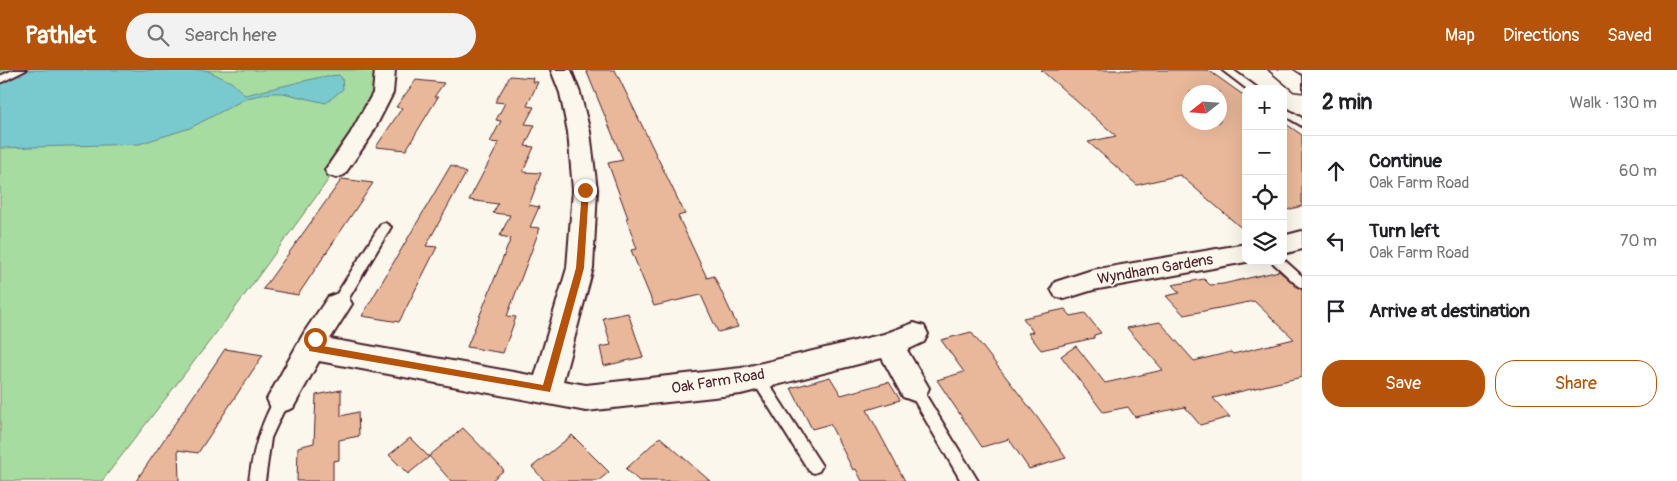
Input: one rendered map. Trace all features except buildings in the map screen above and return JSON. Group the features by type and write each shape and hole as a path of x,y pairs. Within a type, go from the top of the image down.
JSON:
{"street":[{"path":"336,170 360,136 383,93 385,70"},
{"path":"546,390 580,268 585,190 580,132 570,93 561,70"},
{"path":"1279,70 1302,86"},
{"path":"1287,244 1302,240"},
{"name":"Wyndham Gardens","path":"1064,288 1092,280 1242,254"},
{"path":"282,399 312,348 315,339 338,304"},
{"name":"Oak Farm Road","path":"312,348 586,398 757,377 901,340 914,388"}],"lane":[{"path":"0,80 21,70"},
{"path":"1228,70 1249,85"},
{"path":"1287,113 1302,123"},
{"path":"338,304 385,227"},
{"path":"1282,265 1302,283"},
{"path":"757,377 814,466"},
{"path":"914,388 970,481"},
{"path":"257,481 263,436 270,419 282,399"}],"green space":[{"path":"0,70 376,70 375,90 350,132 331,176 236,307 102,481 0,481"}],"water":[{"path":"22,70 206,70 231,82 245,95 321,77 339,75 342,78 343,89 326,103 283,93 271,93 247,98 190,128 139,144 0,148 0,80"}],"route":[{"path":"315,339 312,348 546,390 580,268 585,190"}]}
